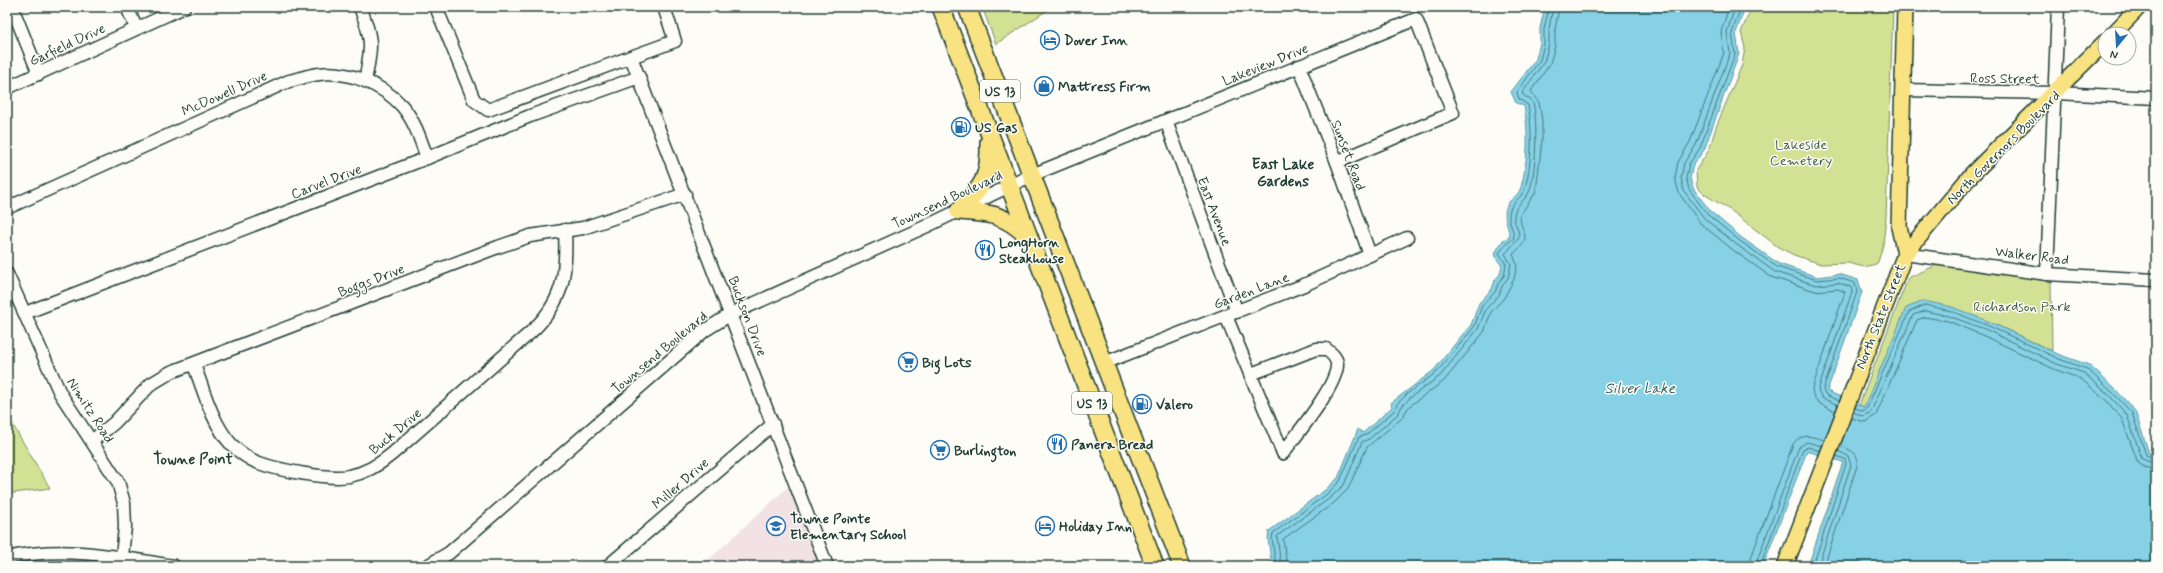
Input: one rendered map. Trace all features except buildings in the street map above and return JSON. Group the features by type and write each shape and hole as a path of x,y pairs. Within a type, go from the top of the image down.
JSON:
{"highway":[{"name":"US 13","path":"941,7 1155,566"},
{"name":"US 13","path":"967,7 1182,566"},
{"path":"959,211 978,191 984,181 990,163 988,132"},
{"path":"959,211 997,215 1009,220 1030,239"}],"main road":[{"name":"North State Street","path":"1785,566 1904,254 1899,227 1905,7"},
{"path":"2121,26 2139,7"},
{"name":"North Governors Boulevard","path":"1904,254 1972,174 2056,93 2097,50"}],"street":[{"path":"12,7 39,74"},
{"path":"127,7 136,28"},
{"name":"Garfield Drive","path":"7,88 184,7"},
{"path":"360,7 370,33 371,54 365,81"},
{"path":"436,7 474,100 488,110 675,41 664,7"},
{"path":"2047,274 2056,93 2058,7"},
{"name":"Lakeview Drive","path":"1032,175 1416,19 1453,113 1337,162"},
{"name":"Buckson Drive","path":"631,57 828,566"},
{"name":"Sunset Road","path":"1299,66 1337,162 1370,255"},
{"name":"McDowell Drive","path":"7,208 289,81 320,74 341,75 365,81 386,92 402,106 414,126 427,158"},
{"name":"Carvel Drive","path":"25,312 427,158 530,116 639,77"},
{"name":"Ross Street","path":"1902,90 2056,93 2156,98"},
{"path":"526,97 530,116"},
{"name":"East Avenue","path":"1166,121 1251,374 1283,453 1328,390 1337,366 1336,359 1326,349 1316,349 1251,374"},
{"name":"Townsend Boulevard","path":"427,566 449,553 704,331 731,314 959,211 1032,175"},
{"name":"Boggs Drive","path":"92,441 114,423 151,384 171,372 498,247 530,236 583,228 685,194"},
{"name":"Buck Drive","path":"194,364 218,425 231,444 247,457 272,467 325,476 348,476 372,469 392,454 531,332 548,315 559,295 566,272 565,230"},
{"name":"Garden Lane","path":"1104,363 1304,285 1407,238"},
{"name":"Walker Road","path":"1904,254 2047,274 2156,280"},
{"name":"Nimitz Road","path":"7,274 60,393 113,472 121,492 125,527 121,562"},
{"name":"Miller Drive","path":"608,566 773,424"},
{"path":"7,558 35,553 71,551 121,562 174,566"}],"shaded area":[{"name":"Towne Pointe Elementary School","path":"790,485 821,566 702,566"}],"green space":[{"path":"982,7 1052,7 996,44"},
{"name":"Lakeside Cemetery","path":"1752,7 1893,7 1886,217 1883,245 1876,264 1864,267 1848,263 1821,264 1794,255 1778,247 1733,212 1704,194 1697,187 1696,170 1709,150 1716,127 1742,65 1745,48 1741,32"},
{"name":"Richardson Park","path":"1937,265 2051,280 2052,351 1990,322 1864,407 1859,405 1908,278"},
{"path":"7,415 50,488 7,494"}],"water":[{"name":"Silver Lake","path":"1543,7 1745,7 1736,33 1739,54 1704,150 1693,165 1690,178 1693,188 1710,211 1742,238 1779,264 1818,277 1839,274 1858,280 1862,292 1827,391 1864,407 1906,308 1924,301 1952,307 1990,322 2060,355 2089,365 2115,389 2135,411 2149,453 2156,455 2156,566 1808,566 1843,462 1807,451 1763,566 1272,566 1268,539 1269,531 1325,490 1338,478 1358,429 1363,433 1392,407 1391,403 1434,370 1471,325 1479,303 1492,289 1495,280 1500,274 1502,265 1497,260 1495,253 1503,240 1510,237 1505,214 1507,205 1518,193 1521,187 1527,146 1527,126 1524,106 1516,103 1511,92 1536,59 1540,43 1540,28 1544,11"}],"place":[{"name":"Dover Inn","path":"1050,40"},
{"name":"Mattress Firm","path":"1044,86"},
{"name":"US Gas","path":"961,127"},
{"name":"LongHorn Steakhouse","path":"985,250"},
{"name":"Big Lots","path":"908,362"},
{"name":"Valero","path":"1142,404"},
{"name":"Panera Bread","path":"1057,444"},
{"name":"Burlington","path":"940,450"},
{"name":"Towne Pointe Elementary School","path":"776,526"},
{"name":"Holiday Inn","path":"1045,526"}],"district":[{"name":"East Lake Gardens","path":"1283,172"},
{"name":"Towne Point","path":"193,459"}]}
